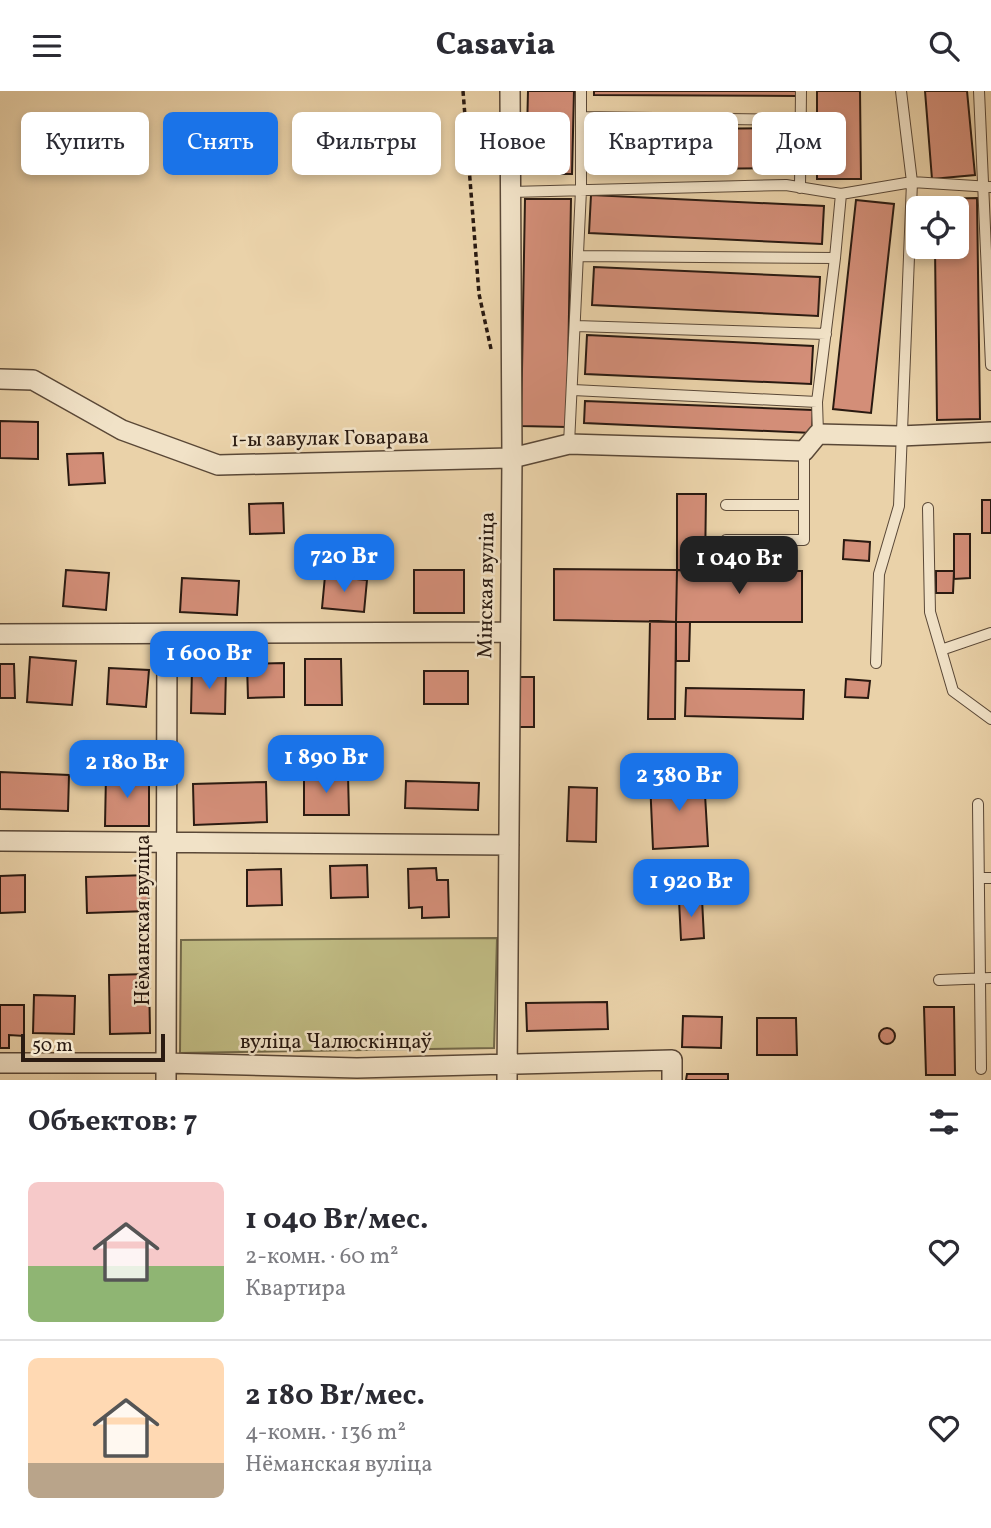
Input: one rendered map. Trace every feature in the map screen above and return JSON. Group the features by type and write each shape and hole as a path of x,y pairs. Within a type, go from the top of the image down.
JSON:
{"street":[{"name":"Мінская вуліца","path":"507,1072 512,458 510,91"},
{"name":"1-ы завулак Говарава","path":"0,379 33,380 122,430 218,464 512,458 569,444 804,451"},
{"path":"804,451 818,435 900,436 991,432"},
{"path":"0,634 509,632"},
{"name":"Нёманская вуліца","path":"166,1071 167,635"},
{"path":"0,841 509,845"},
{"name":"вуліца Чалюскінцаў","path":"0,1063 28,1072 357,1074 672,1070"}],"lane":[{"path":"569,444 581,190 581,91"},
{"path":"800,112 801,91"},
{"path":"876,663 879,574 899,506 912,182 901,91"},
{"path":"979,91 987,187 991,365"},
{"path":"581,117 752,119"},
{"path":"800,175 800,188"},
{"path":"511,192 786,185 841,194 912,182 987,187"},
{"path":"818,435 817,402 841,194"},
{"path":"578,256 835,258"},
{"path":"576,326 826,334"},
{"path":"573,390 817,402"},
{"path":"726,540 804,540 804,451"},
{"path":"726,505 804,505"},
{"path":"928,508 930,612 953,691 991,719"},
{"path":"941,650 991,633"},
{"path":"978,804 979,878 986,979 981,1069"},
{"path":"979,878 991,878"},
{"path":"939,980 986,979"}],"path":[{"path":"463,91 479,294 494,359"}],"shaded area":[{"path":"497,938 494,1048 180,1053 181,940"}],"building":[{"path":"528,91 574,91 572,174 570,112 527,112"},
{"path":"594,91 797,91 797,96 594,95"},
{"path":"817,91 860,91 861,179 817,179 817,175 846,175 846,112 817,112"},
{"path":"925,91 967,91 975,175 932,179"},
{"path":"752,128 752,168 738,169 738,129"},
{"path":"591,195 824,206 822,244 589,233"},
{"path":"969,198 977,198 980,419 937,420 935,259 969,259"},
{"path":"525,199 571,199 567,427 521,426"},
{"path":"856,200 894,204 871,413 833,409"},
{"path":"594,267 820,277 818,316 592,305"},
{"path":"587,335 813,346 811,384 585,374"},
{"path":"585,401 813,410 812,433 584,423"},
{"path":"0,421 38,422 38,459 0,458"},
{"path":"103,453 105,483 69,485 67,454"},
{"path":"677,494 706,494 705,570 677,570"},
{"path":"982,500 991,500 991,533 982,533"},
{"path":"283,503 284,533 250,534 249,504"},
{"path":"954,534 970,534 970,578 954,579"},
{"path":"844,540 870,542 869,561 843,559"},
{"path":"554,569 677,570 676,622 554,620"},
{"path":"66,570 109,573 106,610 63,606"},
{"path":"414,570 464,570 464,613 414,613"},
{"path":"677,570 802,571 802,622 676,622"},
{"path":"936,571 954,571 953,593 936,593"},
{"path":"325,576 367,580 364,612 322,608"},
{"path":"182,578 239,581 237,615 180,612"},
{"path":"650,621 676,622 675,719 648,719"},
{"path":"676,622 690,622 689,661 676,661"},
{"path":"30,657 76,661 72,705 27,702"},
{"path":"305,659 341,659 342,705 305,705"},
{"path":"284,663 284,697 248,698 247,664"},
{"path":"0,664 14,664 15,698 0,698"},
{"path":"109,668 149,670 146,707 107,704"},
{"path":"192,669 226,669 225,714 191,713"},
{"path":"424,671 468,671 468,704 424,704"},
{"path":"519,677 534,677 534,727 519,727"},
{"path":"846,679 870,681 868,698 845,697"},
{"path":"686,688 804,690 803,719 685,716"},
{"path":"0,772 69,775 68,811 0,809"},
{"path":"106,774 149,774 149,826 105,826"},
{"path":"348,775 349,815 304,815 304,776"},
{"path":"704,777 708,846 653,849 650,780"},
{"path":"406,781 479,783 478,810 405,808"},
{"path":"266,782 267,822 194,825 193,784"},
{"path":"569,787 597,788 596,842 567,841"},
{"path":"367,865 368,897 331,898 330,866"},
{"path":"436,868 437,880 448,880 449,917 422,918 422,907 409,908 408,869"},
{"path":"281,869 282,905 247,906 247,870"},
{"path":"25,875 25,912 0,913 0,876"},
{"path":"148,875 149,911 87,913 86,877"},
{"path":"702,899 704,938 681,940 679,900"},
{"path":"149,974 150,1033 110,1034 109,975"},
{"path":"34,995 75,996 74,1034 33,1033"},
{"path":"607,1002 608,1029 527,1031 526,1003"},
{"path":"0,1005 24,1005 24,1036 9,1035 9,1048 0,1048"},
{"path":"924,1007 954,1007 955,1075 926,1075"},
{"path":"683,1016 722,1017 721,1048 682,1047"},
{"path":"757,1018 796,1018 797,1055 757,1055"},
{"path":"887,1028 893,1030 893,1042 887,1044 881,1042 879,1036 881,1030"},
{"path":"687,1074 728,1074 728,1080 686,1080"}]}
